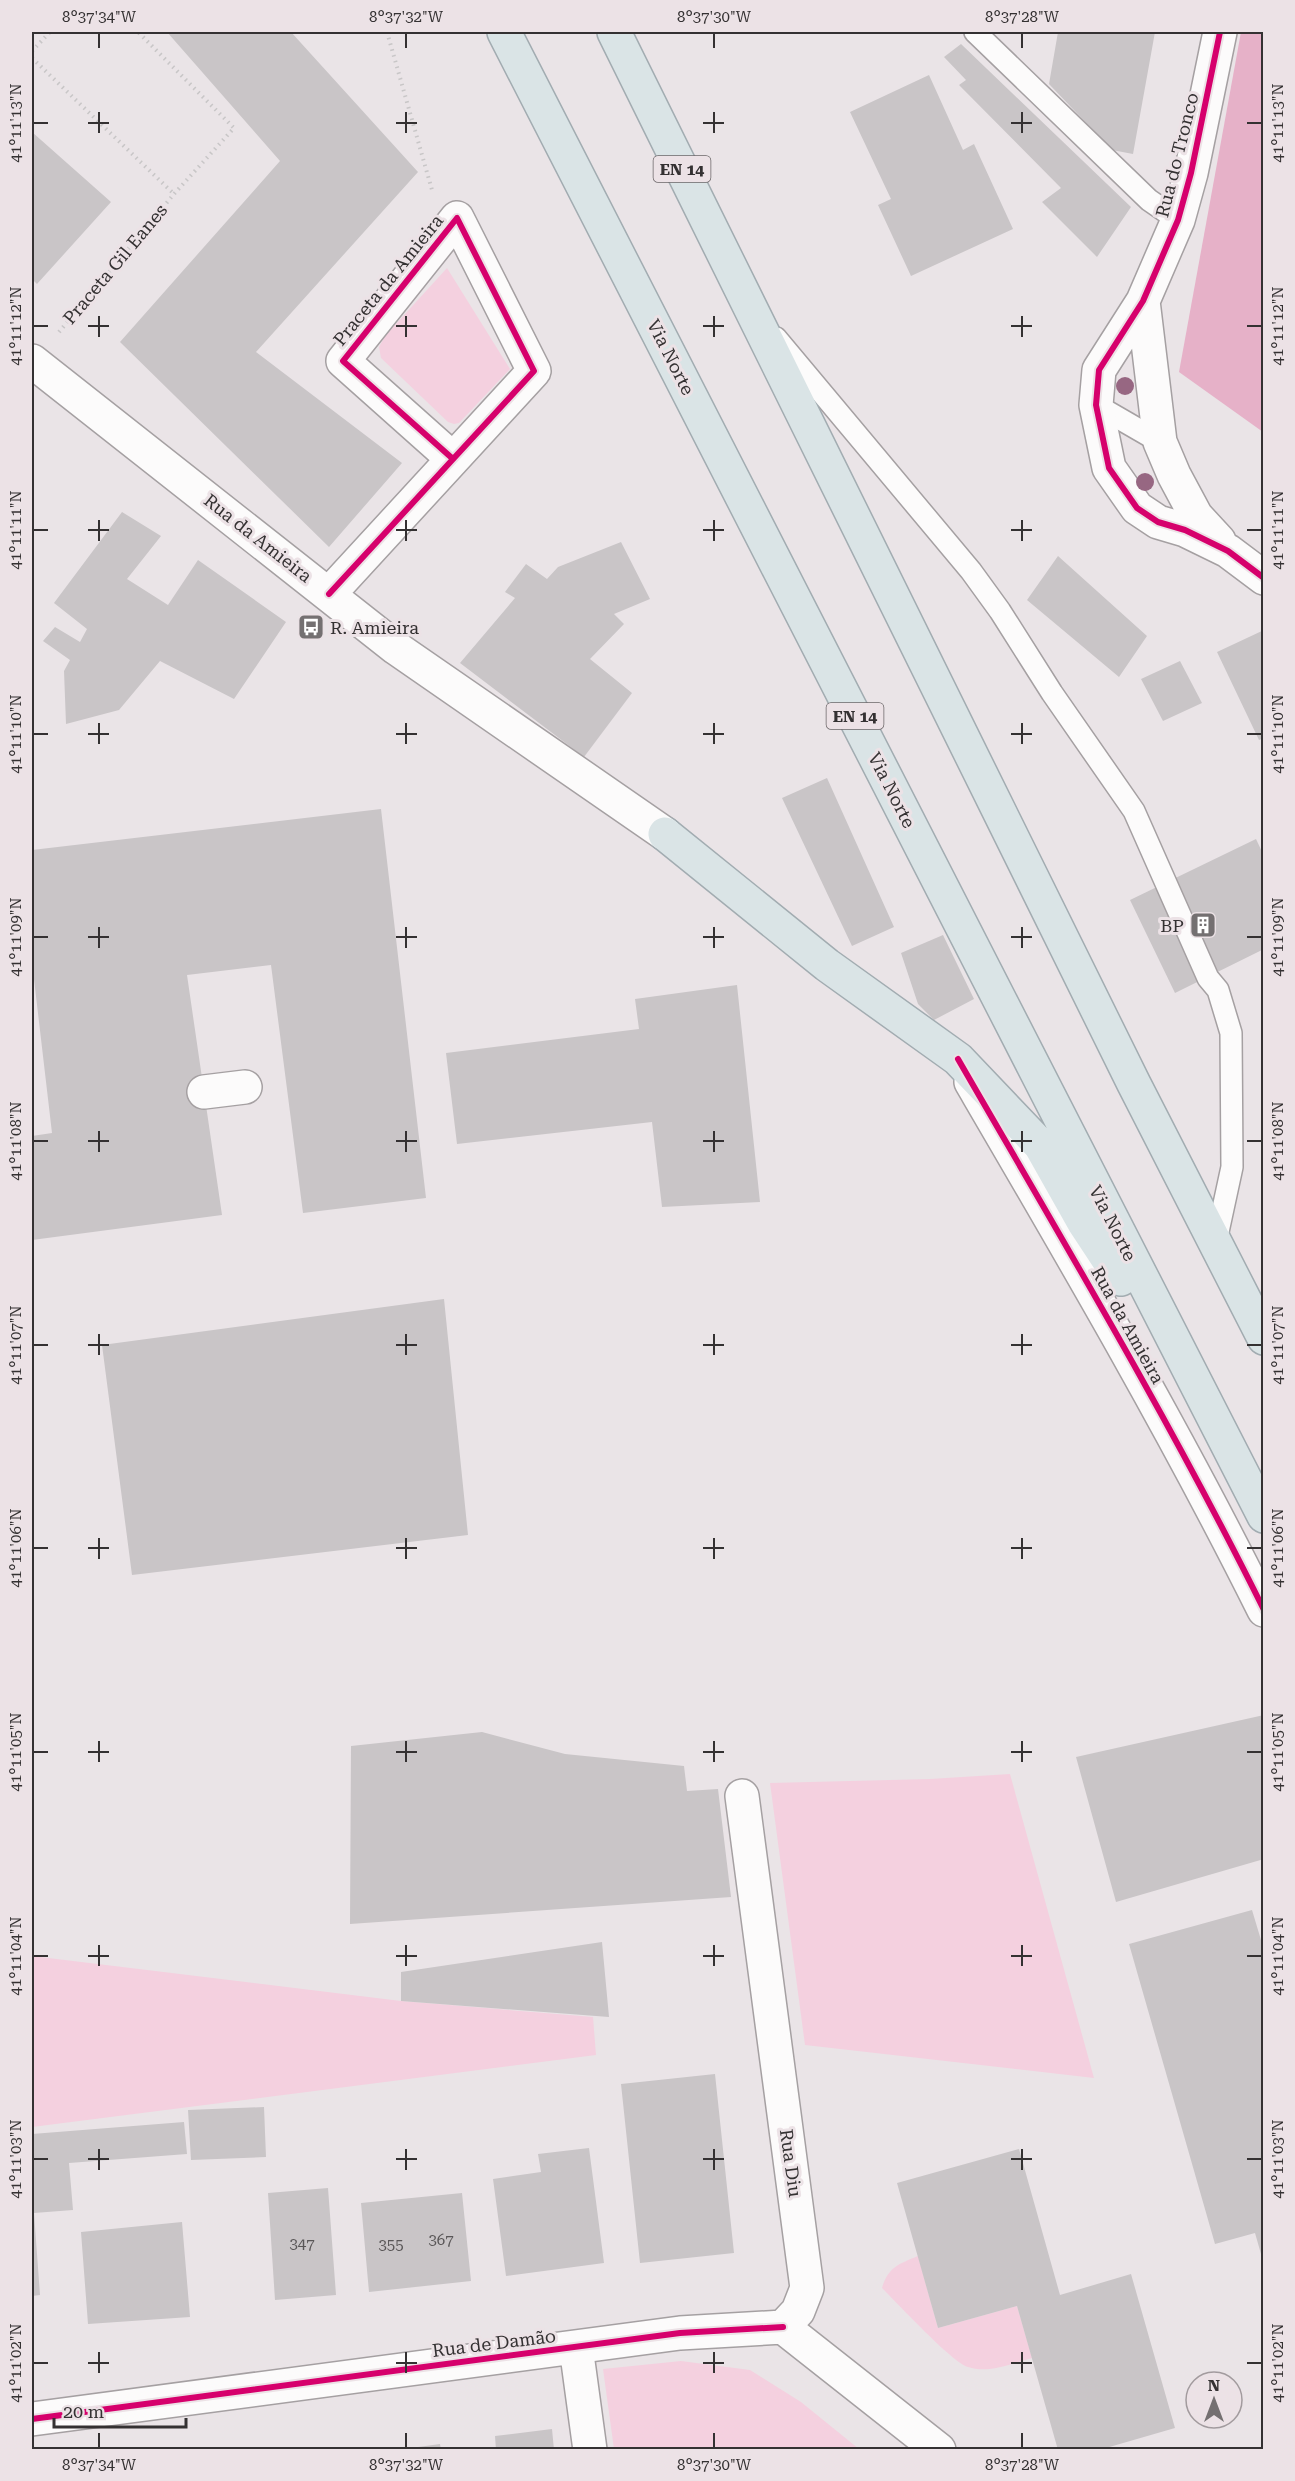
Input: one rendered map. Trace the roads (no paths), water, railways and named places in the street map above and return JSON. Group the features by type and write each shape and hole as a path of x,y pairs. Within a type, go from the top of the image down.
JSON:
{"highway":[{"name":"Via Norte","path":"504,32 1263,1516"},
{"name":"EN 14","path":"614,32 1128,1073 1216,1241 1251,1291 1263,1338"},
{"path":"665,834 827,965 958,1059 1040,1145 1084,1223 1204,1402"}],"street":[{"name":"Rua do Tronco","path":"1220,32 1191,173 1178,220 1143,301 1099,370 1096,405 1109,468 1137,508 1158,522 1185,530 1228,551"},
{"name":"Praceta da Amieira","path":"329,594 534,371 457,218 343,361 453,459"},
{"name":"Rua do Tronco","path":"1143,301 1160,442 1174,475 1196,516 1228,551 1263,578"},
{"name":"Rua da Amieira","path":"32,365 396,648 665,834"},
{"name":"Rua da Amieira","path":"958,1059 1082,1272 1226,1534 1263,1610"},
{"path":"204,1092 245,1087"},
{"name":"Rua Diu","path":"742,1796 807,2288 798,2312 783,2327"},
{"path":"783,2327 939,2450"},
{"name":"Rua de Damão","path":"32,2419 680,2333 783,2327"},
{"path":"576,2347 590,2450"}],"lane":[{"path":"975,32 1149,200 1178,220"},
{"path":"750,307 971,571 1134,811 1208,978 1218,990 1231,1033 1232,1167 1216,1241"},
{"path":"1096,405 1160,442"}],"place":[{"name":"R. Amieira","path":"311,627"},
{"name":"BP","path":"1203,925"}]}
